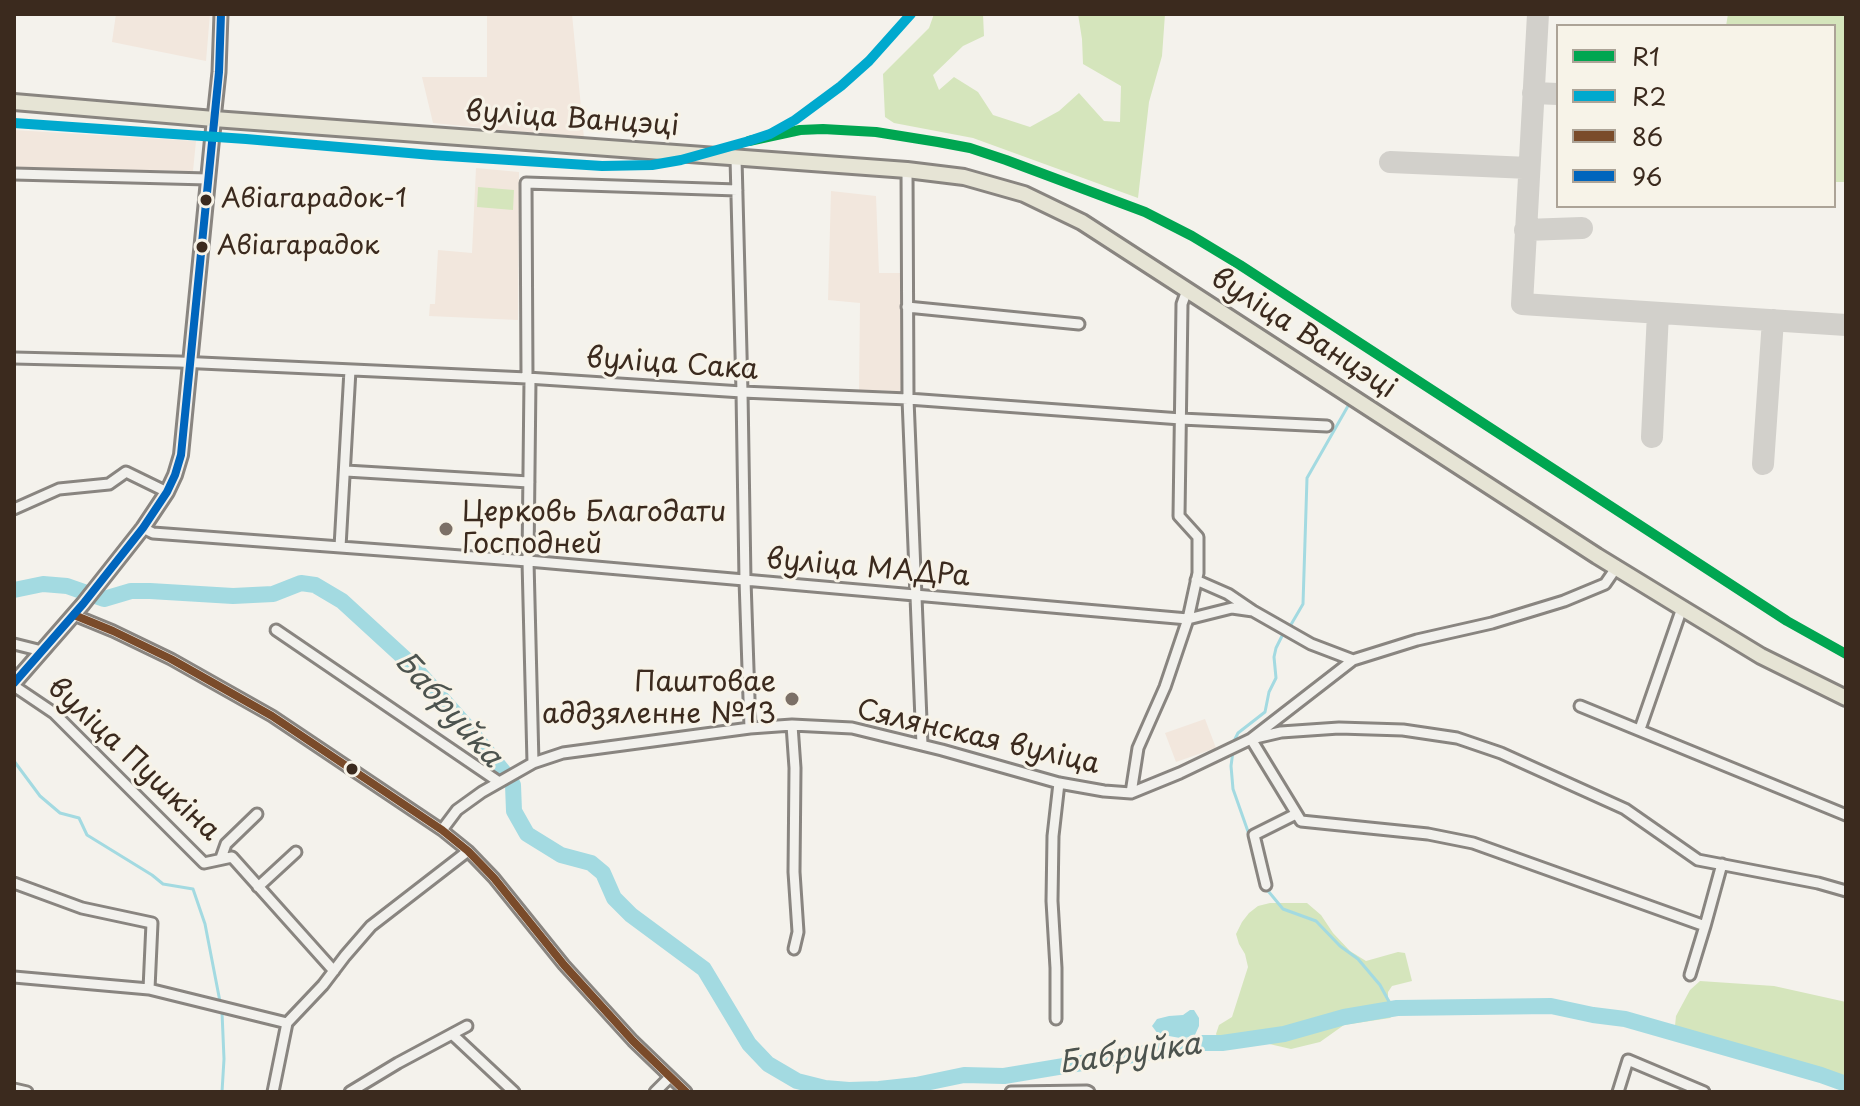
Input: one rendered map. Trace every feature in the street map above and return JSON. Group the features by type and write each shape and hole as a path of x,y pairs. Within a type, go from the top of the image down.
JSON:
{"main road":[{"name":"вуліца Ванцэці","path":"14,102 907,170 964,177 1024,194 1082,222 1616,568 1761,656 1846,698"},
{"name":"вуліца Пушкіна","path":"14,685 143,528 167,492 181,455 214,119"}],"street":[{"path":"214,119 221,14"},
{"path":"736,158 750,728"},
{"path":"907,170 908,399 922,745"},
{"path":"14,174 208,179"},
{"path":"533,763 528,561 526,183 737,190"},
{"path":"1131,793 1138,748 1165,687 1188,619 1196,580 1198,537 1179,516 1182,304 1187,290"},
{"path":"907,307 1079,324"},
{"name":"вуліца Сака","path":"14,358 529,378 1327,426"},
{"path":"340,547 350,370"},
{"path":"346,471 529,482"},
{"path":"14,509 59,489 109,484 126,472 167,492"},
{"name":"вуліца МАДРа","path":"143,528 153,533 528,561 1188,619 1232,608 1253,611"},
{"name":"Сялянская вуліца","path":"442,830 457,810 499,782 533,763 563,753 792,725 852,728 1059,783 1131,793 1251,739 1353,660 1564,601 1605,584 1616,568"},
{"path":"1196,580 1228,594 1311,644 1353,660"},
{"path":"1640,729 1682,608"},
{"path":"74,615 171,659 272,716 442,830 494,878 564,965 633,1041 686,1092"},
{"path":"276,630 499,782"},
{"path":"14,644 42,651"},
{"name":"вуліца Пушкіна","path":"14,685 54,713 204,863 221,858"},
{"path":"1580,706 1846,815"},
{"path":"792,725 798,932 794,949"},
{"path":"1705,926 1473,843 1428,834 1301,821 1251,739 1281,732 1339,728 1403,730 1457,738 1501,753 1625,809 1698,860 1846,891"},
{"path":"1056,1019 1052,901 1053,836 1059,783"},
{"path":"257,814 226,844 221,858 232,857 334,971"},
{"path":"1266,885 1254,835 1296,814"},
{"path":"273,1092 287,1023 371,926 468,851"},
{"path":"258,887 296,852"},
{"path":"1690,975 1722,864"},
{"path":"14,883 82,908 152,923 149,989"},
{"path":"14,977 149,989 287,1023"},
{"path":"350,1092 467,1026"},
{"path":"452,1034 514,1092"},
{"path":"1618,1092 1628,1060 1704,1092"},
{"path":"655,1092 670,1077"},
{"path":"14,1089 27,1092"},
{"path":"1011,1092 1089,1092"}],"shaded area":[{"path":"116,14 210,14 206,61 112,42"},
{"path":"487,14 572,14 584,138 433,123 422,77 487,77"},
{"path":"14,130 196,141 193,171 14,168"},
{"path":"476,168 519,172 518,320 429,316 430,304 435,304 438,250 472,253"},
{"path":"831,191 876,196 879,273 900,273 903,391 859,390 860,303 828,300"},
{"path":"1205,719 1216,748 1176,762 1165,733"}],"green space":[{"path":"934,14 983,14 984,36 963,46 933,75 939,90 954,77 978,92 993,115 1030,127 1059,111 1079,93 1104,121 1120,122 1121,86 1083,64 1078,14 1165,14 1162,56 1149,102 1138,198 973,138 894,123 885,117 883,74 929,28"},
{"path":"1728,14 1846,14 1846,182 1836,182 1836,24 1726,24"},
{"path":"478,187 514,190 513,210 477,207"},
{"path":"1307,903 1321,915 1350,951 1366,961 1405,953 1412,981 1392,986 1388,992 1388,998 1397,1012 1390,1018 1344,1025 1320,1042 1291,1049 1265,1043 1222,1047 1216,1034 1219,1025 1232,1017 1248,967 1236,934 1249,913 1258,906"},
{"path":"1700,981 1774,986 1846,1002 1846,1077 1675,1026 1676,1016 1690,990"}],"water":[{"path":"1194,1010 1199,1018 1194,1037 1158,1034 1152,1026 1157,1019 1183,1015"}],"waterway":[{"path":"1289,628 1303,604 1307,478 1348,406"},
{"name":"Бабруйка","path":"14,590 43,584 67,586 104,599 131,591 233,596 273,594 301,583 315,585 342,601 414,667 511,781 514,811 527,834 561,855 591,863 603,873 614,898 631,915 704,969 749,1044 768,1064 797,1081 825,1088 879,1089 964,1075 1004,1076 1202,1043 1284,1034 1344,1017 1397,1008 1551,1006 1625,1019 1846,1084"},
{"path":"1233,743 1238,733 1265,712 1276,678 1276,648 1283,634"},
{"path":"1233,751 1233,789 1251,840"},
{"path":"14,761 40,796 60,813 79,818 87,835 163,884 193,889 205,924 222,1012 222,1092"},
{"path":"1264,886 1283,909 1316,921 1340,946 1358,959 1380,985 1393,1009"}],"taxiway":[{"path":"1538,14 1522,304 1846,325"},
{"path":"1533,93 1556,94"},
{"path":"1390,162 1529,168"},
{"path":"1525,230 1582,228"},
{"path":"1652,437 1658,313"},
{"path":"1763,464 1773,320"}],"transit line":[{"name":"96","path":"14,683 83,604 143,528 175,475 181,455 219,72 221,14"},
{"name":"R2","path":"14,123 432,155 602,166 652,165 749,141 795,120 869,61 911,14"},
{"name":"R1","path":"749,141 800,130 823,129 876,132 938,142 1006,160 1145,212 1240,265 1787,621 1846,654"},
{"name":"86","path":"74,615 171,659 272,716 442,830 494,878 564,965 633,1041 686,1092"}],"place":[{"name":"Авіагарадок-1","path":"206,200"},
{"name":"Авіагарадок","path":"202,247"},
{"name":"Церковь Благодати Господней","path":"446,529"},
{"name":"Паштовае аддзяленне №13","path":"792,699"}]}
